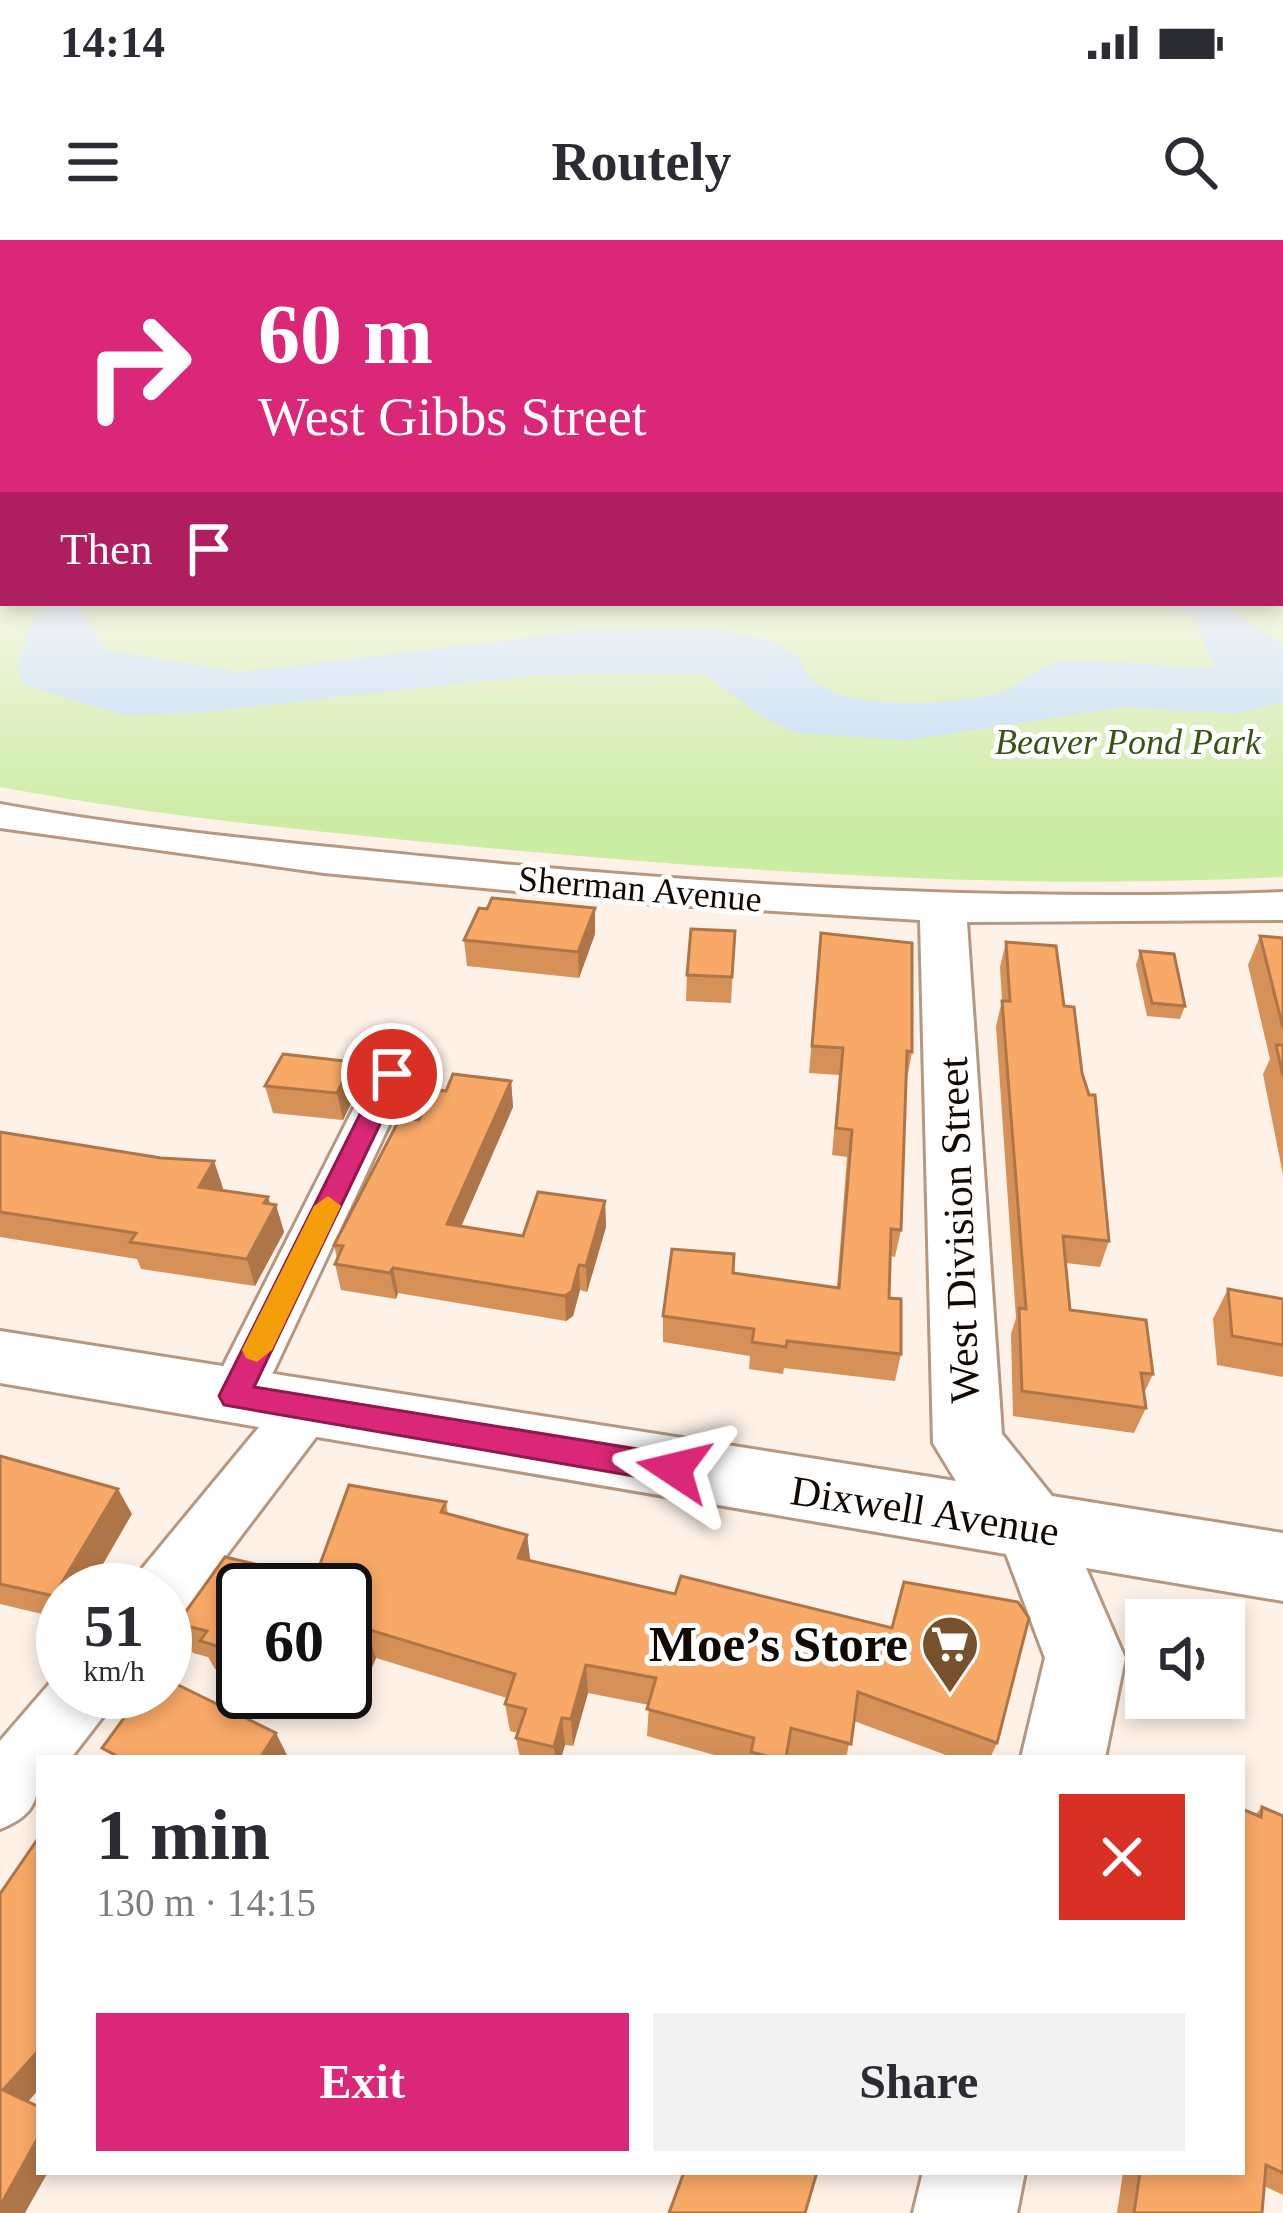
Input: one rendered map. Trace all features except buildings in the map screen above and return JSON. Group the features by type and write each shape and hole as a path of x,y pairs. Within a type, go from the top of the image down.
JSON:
{"main road":[{"name":"Sherman Avenue","path":"0,816 153,841 538,881 943,910 1283,906"},
{"name":"West Division Street","path":"943,910 968,1443 1033,1529 1085,1658 1064,1755"},
{"name":"Dixwell Avenue","path":"0,1357 1283,1567"},
{"path":"965,2213 973,2175"}],"street":[{"path":"235,1396 392,1074"},
{"path":"184,1563 307,1408"},
{"path":"0,1795 61,1719"}],"green space":[{"name":"Beaver Pond Park","path":"0,644 1283,644 1283,877 997,881 712,867 260,825 0,787"}],"water":[{"path":"25,644 102,644 106,650 239,672 471,644 777,644 799,657 810,676 828,689 853,698 912,703 991,695 1066,661 1214,668 1205,644 1283,644 1283,702 1238,714 1124,707 908,740 795,733 762,717 705,674 537,675 196,713 123,715 25,685 17,666"}],"slow traffic":[{"path":"257,1350 328,1206"}],"place":[{"name":"Moe’s Store","path":"950,1695"}],"route":[{"path":"392,1074 235,1396 674,1469"}]}
